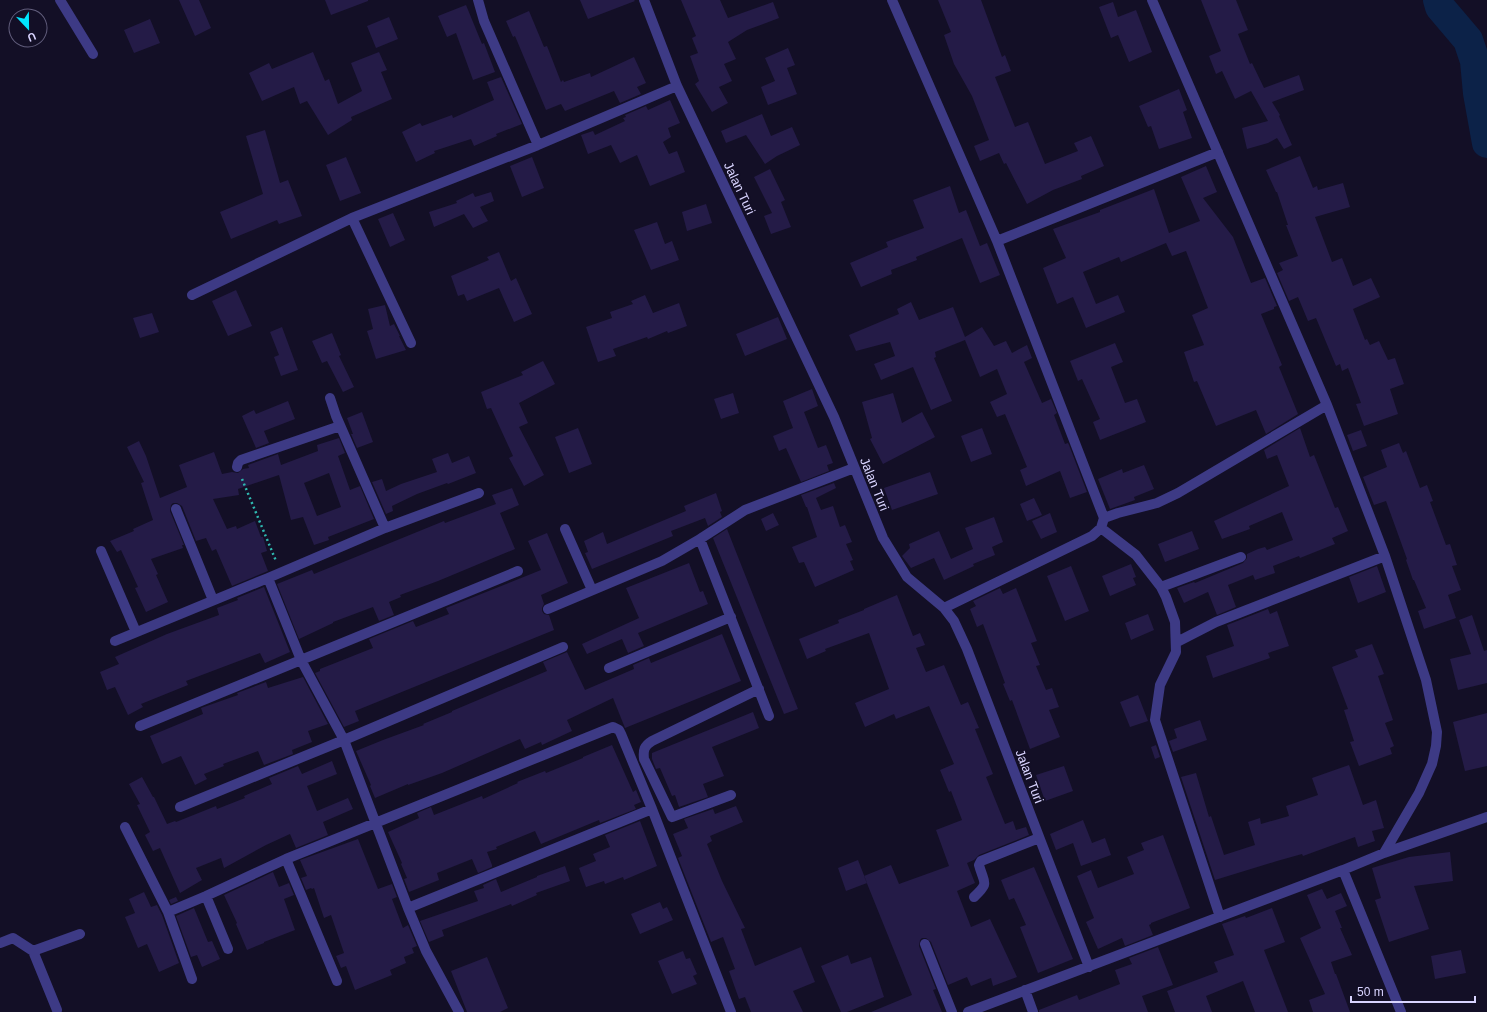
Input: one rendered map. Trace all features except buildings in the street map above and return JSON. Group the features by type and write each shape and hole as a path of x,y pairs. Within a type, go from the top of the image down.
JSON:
{"street":[{"path":"60,0 94,54"},
{"path":"478,0 484,21 538,145"},
{"name":"Jalan Turi","path":"644,0 678,86 834,417 883,538 906,577 944,608 954,621 968,649 1089,967"},
{"path":"892,0 997,241 1103,523 1136,555 1161,587 1175,622 1177,642 1176,652 1160,685 1155,720 1220,917"},
{"path":"1152,0 1327,405 1385,556 1426,680 1437,732 1432,764 1419,793 1384,853"},
{"path":"192,295 352,218 538,145 678,86"},
{"path":"997,241 1218,152"},
{"path":"352,218 411,343"},
{"path":"330,398 340,426 385,528"},
{"path":"944,608 1092,536 1103,523 1118,513 1157,503 1178,493 1327,405"},
{"path":"237,467 241,460 340,426"},
{"path":"548,608 662,561 745,510 854,468"},
{"path":"115,641 385,528 479,493"},
{"path":"176,509 214,600"},
{"path":"565,529 592,590"},
{"path":"700,539 769,716"},
{"path":"101,551 136,632"},
{"path":"1177,642 1216,622 1385,556"},
{"path":"1161,587 1241,557"},
{"path":"140,726 518,571"},
{"path":"268,578 301,660 344,740 408,908 426,951 459,1012"},
{"path":"608,668 731,618"},
{"path":"180,807 344,740 563,647"},
{"path":"672,817 644,759 643,751 645,745 759,689"},
{"path":"168,912 286,859 613,727 619,730 621,734 652,809 731,1012"},
{"path":"658,825 672,817 731,795"},
{"path":"408,908 652,809"},
{"path":"968,1012 983,1009 1024,990 1089,967 1384,853 1487,817"},
{"path":"125,827 168,912 192,979"},
{"path":"974,897 985,886 979,865 981,862 1039,838"},
{"path":"286,859 337,981"},
{"path":"1343,870 1401,1012"},
{"path":"206,896 228,949"},
{"path":"33,951 80,934"},
{"path":"0,943 13,938 33,951 57,1010"},
{"path":"925,944 952,1012"},
{"path":"1024,990 1033,1012"}],"path":[{"path":"237,467 281,572"}],"waterway":[{"path":"1438,0 1440,7 1468,40 1475,61 1478,93 1487,143"}]}
